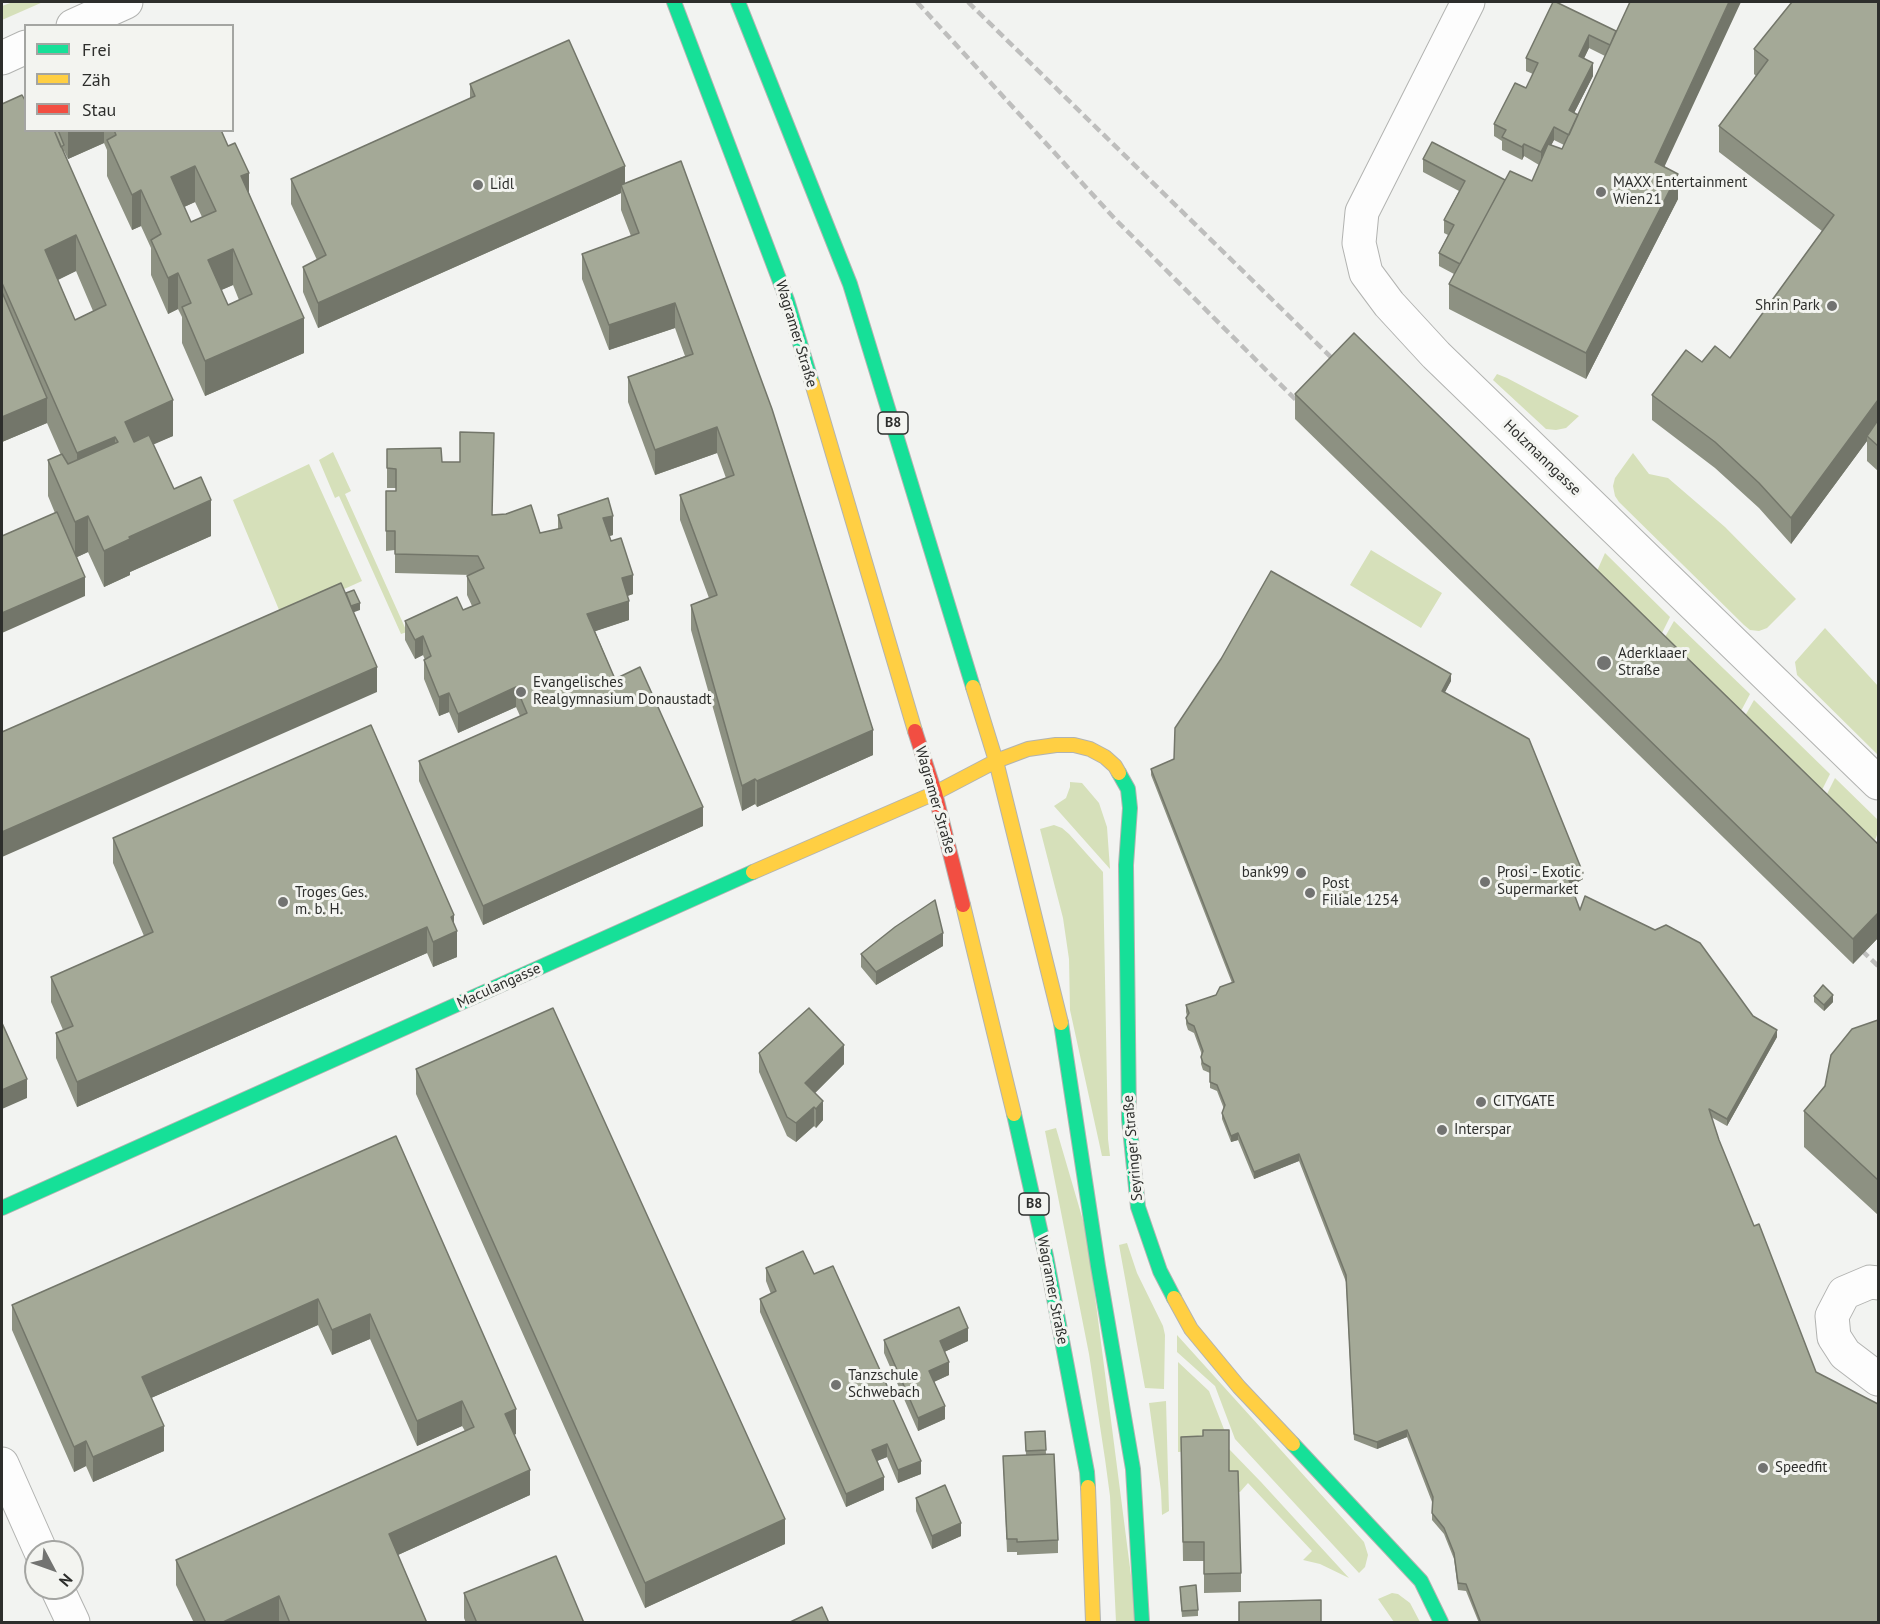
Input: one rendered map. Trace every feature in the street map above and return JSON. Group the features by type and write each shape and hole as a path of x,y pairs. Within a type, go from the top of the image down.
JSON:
{"main road":[{"name":"Wagramer Straße","path":"674,2 787,300 935,793 993,1023 1048,1267 1087,1472 1093,1623"},
{"name":"B8","path":"738,2 850,284 996,761 1060,1018 1100,1277 1133,1469 1142,1623"},
{"name":"Seyringer Straße","path":"996,761 1028,749 1074,745 1090,749 1105,757 1122,776 1128,789 1130,808 1126,865 1129,1119 1138,1207 1160,1271 1191,1329 1232,1379 1421,1581 1441,1623"},
{"name":"Maculangasse","path":"2,1208 935,793 996,761"}],"street":[{"path":"77,24 126,2"},
{"name":"Holzmanngasse","path":"1468,2 1362,212 1359,243 1366,273 1389,304 1436,355 1878,783"},
{"path":"2,58 24,48"},
{"path":"1878,1283 1870,1282 1844,1293 1832,1316 1834,1337 1845,1354 1878,1378"},
{"path":"2,1464 36,1540"},
{"path":"62,1600 73,1623"}],"green space":[{"path":"13,2 43,2 2,20 2,6"},
{"path":"1497,374 1579,416 1566,428 1546,429 1493,380"},
{"path":"333,452 351,491 345,494 407,632 401,634 339,496 335,498 319,460"},
{"path":"1633,453 1649,474 1668,478 1725,527 1796,599 1767,628 1759,631 1750,630 1744,625 1619,502 1613,486 1615,478"},
{"path":"309,464 362,581 282,617 233,500"},
{"path":"1371,550 1442,593 1421,628 1350,585"},
{"path":"1605,553 1670,617 1662,633 1597,571"},
{"path":"1674,621 1750,694 1741,711 1665,637"},
{"path":"1825,628 1878,686 1878,755 1797,675 1795,662"},
{"path":"1754,700 1830,774 1822,790 1745,716"},
{"path":"1835,778 1878,820 1878,832 1874,843 1826,796"},
{"path":"1070,782 1082,783 1099,803 1107,827 1110,869 1054,806 1066,798"},
{"path":"1054,825 1069,834 1103,872 1110,1156 1102,1156 1070,1010 1069,959 1063,918 1040,829"},
{"path":"1056,1128 1087,1234 1137,1622 1116,1622 1110,1496 1105,1459 1089,1354 1045,1131"},
{"path":"1127,1243 1137,1273 1163,1326 1165,1335 1164,1389 1145,1388 1119,1245"},
{"path":"1177,1335 1364,1542 1368,1555 1365,1567 1359,1573 1235,1439 1215,1386 1177,1352"},
{"path":"1178,1362 1209,1391 1229,1442 1195,1451 1178,1452"},
{"path":"1166,1401 1169,1511 1162,1515 1149,1403"},
{"path":"1229,1449 1349,1578 1320,1564 1303,1560 1312,1551 1248,1483 1240,1492 1229,1490"},
{"path":"1392,1593 1398,1594 1410,1603 1420,1622 1394,1622 1378,1599"}],"building":[{"path":"1553,2 1616,31 1610,45 1589,35 1579,56 1593,63 1569,110 1578,115 1569,135 1554,127 1541,152 1524,144 1522,147 1502,137 1506,130 1494,124 1515,83 1526,88 1538,63 1526,58"},
{"name":"MAXX Entertainment Wien21","path":"1630,2 1729,2 1655,162 1678,174 1586,353 1449,284 1510,171 1532,181 1548,144 1562,149"},
{"name":"Shrin Park","path":"1792,2 1878,2 1878,400 1791,518 1759,483 1715,442 1652,395 1686,350 1702,362 1715,346 1730,358 1834,215 1719,126 1768,60 1754,49"},
{"path":"569,40 625,166 318,303 303,267 326,255 291,179 475,96 470,84"},
{"path":"22,95 24,98 24,132 55,132 173,400 125,422 134,442 149,435 174,489 201,477 211,500 129,537 130,539 104,551 88,516 75,522 48,460 62,454 68,464 118,442 115,437 77,453 2,283 2,104","holes":["76,235 106,305 75,320 45,250"]},
{"path":"55,132 59,132 64,145 61,147"},
{"path":"115,132 222,132 228,146 235,143 249,173 241,176 304,318 205,361 182,307 191,303 178,273 168,278 151,240 161,234 141,190 132,195 107,140 116,135","holes":["195,166 216,211 191,222 171,177","233,249 252,294 228,305 208,260"]},
{"path":"1432,142 1505,180 1460,264 1439,253 1454,225 1444,220 1465,181 1423,159"},
{"path":"681,161 772,409 873,730 742,786 691,605 717,595 680,495 734,475 717,427 655,450 628,377 693,354 675,303 609,325 582,254 639,233 621,185"},
{"path":"2,292 47,398 2,417"},
{"path":"1354,333 1878,844 1878,913 1853,939 1295,394"},
{"path":"1878,420 1878,446 1867,436"},
{"name":"Evangelisches Realgymnasium Donaustadt","path":"460,432 494,433 492,515 506,514 531,505 540,533 562,528 558,515 608,498 613,516 603,518 611,541 621,538 633,575 622,578 629,601 587,614 615,679 640,667 703,807 483,906 419,761 527,713 516,687 458,714 449,693 439,697 424,660 431,656 423,636 415,640 405,621 457,597 463,610 480,603 467,576 484,568 478,556 395,554 395,531 386,531 386,491 396,491 396,469 387,468 387,449 441,448 442,462 460,462"},
{"path":"57,512 85,577 2,613 2,536"},
{"name":"CITYGATE","path":"1271,571 1451,674 1442,691 1529,739 1583,873 1569,880 1580,910 1585,896 1655,930 1666,925 1700,943 1753,1016 1777,1030 1727,1119 1709,1109 1754,1226 1759,1224 1816,1372 1878,1404 1878,1623 1481,1623 1466,1584 1458,1583 1454,1553 1444,1528 1432,1513 1433,1497 1407,1430 1377,1442 1354,1434 1346,1275 1299,1154 1254,1172 1238,1133 1231,1136 1222,1113 1225,1105 1217,1085 1210,1082 1210,1067 1203,1063 1201,1057 1203,1051 1194,1026 1188,1023 1186,1018 1189,1013 1186,1005 1216,995 1220,987 1234,982 1151,769 1174,759 1175,728 1221,659"},
{"path":"341,583 377,667 2,832 2,732"},
{"path":"354,590 360,603 351,606 346,593"},
{"name":"Troges Ges. m. b. H.","path":"371,725 454,915 451,917 457,931 433,942 427,927 77,1082 56,1033 73,1026 51,977 153,932 113,838"},
{"path":"935,900 943,933 876,972 861,954"},
{"path":"1823,985 1833,995 1824,1005 1814,996"},
{"path":"553,1008 785,1519 645,1583 416,1069"},
{"path":"809,1008 844,1045 805,1083 823,1101 796,1123 787,1117 759,1053"},
{"path":"1878,1020 1878,1180 1804,1111 1825,1086 1831,1055 1852,1029"},
{"path":"2,1023 27,1079 2,1090"},
{"path":"396,1136 516,1409 505,1414 530,1470 389,1534 427,1623 290,1623 279,1596 221,1623 206,1623 176,1560 474,1427 462,1401 417,1421 370,1314 332,1330 318,1299 142,1377 164,1426 93,1457 86,1441 74,1447 12,1305"},
{"name":"Tanzschule Schwebach","path":"803,1251 814,1274 833,1266 921,1461 898,1470 887,1444 872,1450 884,1477 846,1494 760,1299 776,1291 766,1268"},
{"path":"959,1307 968,1328 940,1341 949,1362 929,1371 945,1406 918,1418 884,1340"},
{"path":"1203,1430 1229,1430 1229,1471 1238,1471 1241,1573 1204,1574 1204,1542 1183,1542 1181,1437 1203,1436"},
{"path":"1045,1431 1046,1450 1026,1451 1025,1432"},
{"path":"1054,1454 1058,1540 1017,1542 1017,1539 1007,1539 1003,1456"},
{"path":"945,1485 961,1523 932,1536 916,1498"},
{"path":"556,1556 584,1623 477,1623 464,1593"},
{"path":"1196,1585 1198,1610 1182,1611 1180,1587"},
{"path":"1321,1600 1321,1623 1239,1623 1239,1602"},
{"path":"822,1607 829,1623 788,1623"}],"railway":[{"path":"917,2 1115,219 1306,410"},
{"path":"968,2 1342,368"},
{"path":"1852,941 1878,966"}],"traffic: fast":[{"path":"674,2 787,300 812,383"},
{"path":"738,2 850,284 973,687"},
{"path":"1119,773 1128,789 1130,808 1126,865 1129,1119 1138,1207 1160,1271 1174,1298"},
{"path":"2,1208 753,872"},
{"path":"1061,1023 1098,1266 1133,1469 1142,1622"},
{"path":"1014,1114 1046,1256 1088,1487"},
{"path":"1293,1444 1421,1581 1441,1622"}],"traffic: slow":[{"path":"812,383 915,731"},
{"path":"973,687 996,761 1061,1023"},
{"path":"753,872 935,793 996,761 1028,749 1056,745 1074,745 1090,749 1105,757 1119,773"},
{"path":"963,905 1014,1114"},
{"path":"1174,1298 1191,1329 1239,1387 1293,1444"},
{"path":"1088,1487 1093,1622"}],"traffic: jam":[{"path":"915,731 935,793 963,905"}],"place":[{"name":"Lidl","path":"478,185"},
{"name":"MAXX Entertainment Wien21","path":"1601,192"},
{"name":"Shrin Park","path":"1832,306"},
{"name":"Aderklaaer Straße","path":"1604,663"},
{"name":"Evangelisches Realgymnasium Donaustadt","path":"521,692"},
{"name":"bank99","path":"1301,873"},
{"name":"Prosi - Exotic Supermarket","path":"1485,882"},
{"name":"Post Filiale 1254","path":"1310,893"},
{"name":"Troges Ges. m. b. H.","path":"283,902"},
{"name":"CITYGATE","path":"1481,1102"},
{"name":"Interspar","path":"1442,1130"},
{"name":"Tanzschule Schwebach","path":"836,1385"},
{"name":"Speedfit","path":"1763,1468"}]}
